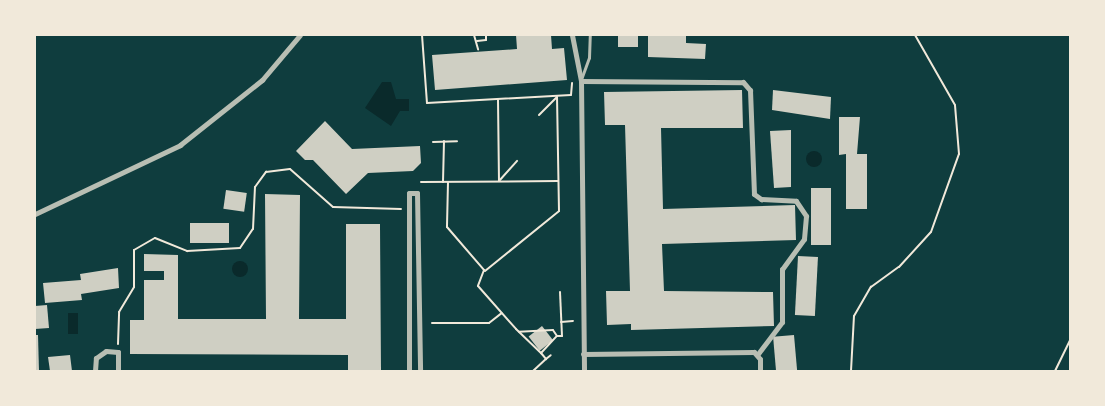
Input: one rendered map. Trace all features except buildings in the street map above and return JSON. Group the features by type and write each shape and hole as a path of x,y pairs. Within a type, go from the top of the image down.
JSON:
{"street":[{"path":"35,214 180,145 262,80 300,35"},
{"path":"572,35 581,81 584,371"},
{"path":"581,81 743,82 750,90 754,194 761,199 796,202 806,216 804,239 782,269 782,322 757,355 760,371"},
{"path":"409,371 409,193 417,193 420,371"},
{"path":"96,371 98,356 118,352 118,371"},
{"path":"583,354 757,355"}],"lane":[{"path":"581,81 589,58 590,35"}],"path":[{"path":"422,35 426,103 571,95 572,80"},
{"path":"474,35 477,40 478,49"},
{"path":"477,40 486,40 486,35"},
{"path":"850,371 854,316 870,288 900,267 931,232 959,154 955,105 915,35"},
{"path":"539,115 558,96"},
{"path":"448,182 447,227 487,274 559,212 558,96"},
{"path":"498,100 499,181"},
{"path":"434,142 457,141"},
{"path":"443,182 444,142"},
{"path":"499,181 517,161"},
{"path":"118,352 119,315 134,287 134,250 155,238 186,251 240,248 253,229 255,187 266,172 290,170 333,207 409,209"},
{"path":"421,182 558,180"},
{"path":"484,270 478,286 546,359"},
{"path":"541,353 558,336 562,336 560,292"},
{"path":"432,323 489,323 502,313"},
{"path":"561,322 573,321"},
{"path":"519,332 553,330 558,336"},
{"path":"1055,371 1070,340"},
{"path":"533,371 551,355"}],"water":[{"path":"382,82 391,82 396,99 409,99 409,111 400,111 391,126 365,108"},
{"path":"814,151 822,159 814,167 806,159"},
{"path":"240,261 246,263 248,269 246,275 240,277 234,275 232,269 234,263"},
{"path":"68,313 78,313 78,334 68,334"}]}
